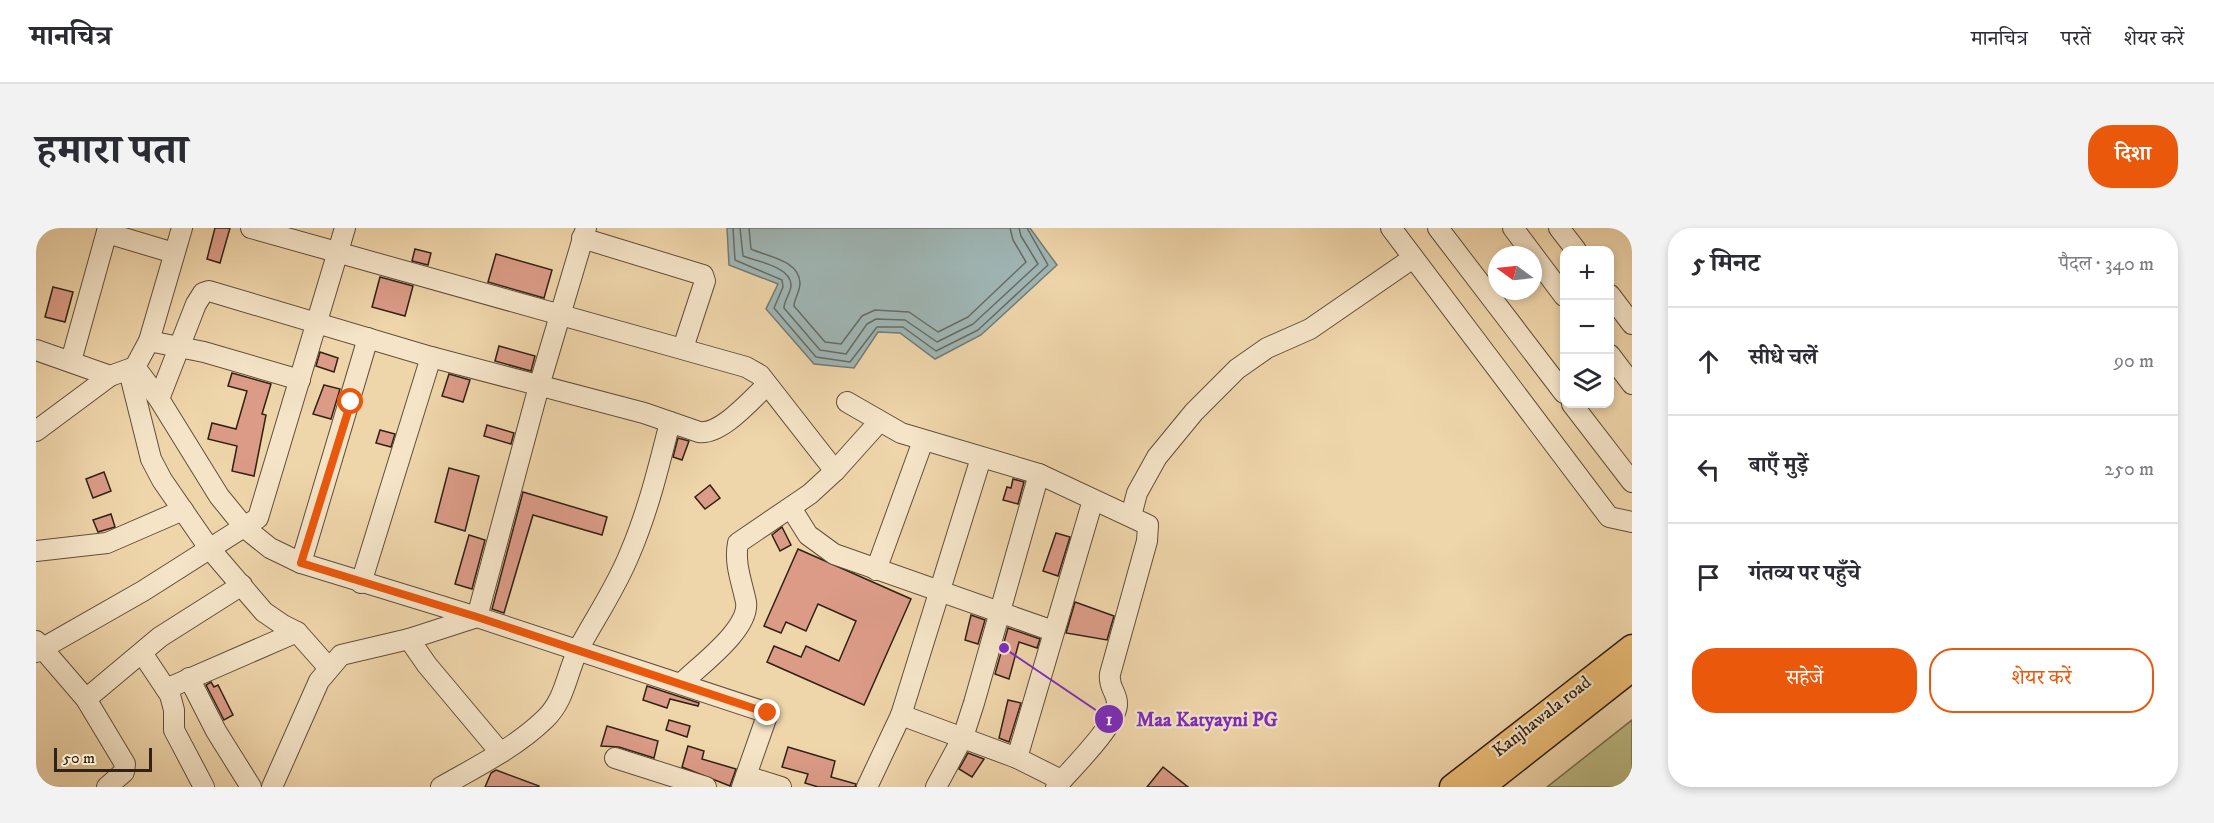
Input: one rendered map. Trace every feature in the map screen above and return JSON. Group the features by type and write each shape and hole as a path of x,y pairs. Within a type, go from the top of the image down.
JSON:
{"main road":[{"name":"Kanjhawala road","path":"1452,787 1632,647"},
{"name":"Kanjhawala road","path":"1482,787 1632,669"}],"street":[{"path":"36,431 125,371 149,341 182,228"},
{"path":"251,228 746,367 760,375 835,471"},
{"path":"107,787 126,768 86,699 38,647 142,591 258,518 345,228"},
{"path":"1391,228 1609,517 1632,522"},
{"path":"1438,228 1560,388"},
{"path":"1513,228 1560,291"},
{"path":"1559,228 1573,246"},
{"path":"70,361 107,231 174,253"},
{"path":"477,617 539,386 584,233 703,275 705,281 684,348"},
{"path":"1131,516 1137,492 1157,457 1194,412 1237,369 1267,348 1289,340 1326,318 1413,258"},
{"path":"159,399 182,346 199,297 208,291 430,357 670,422 699,432 712,432 767,385"},
{"path":"1614,300 1632,324"},
{"path":"301,563 368,338"},
{"path":"149,341 182,346 300,380"},
{"path":"36,350 70,361 125,371 159,399 219,496 245,528 270,548 301,563 361,583 477,617 768,713 744,781 781,787"},
{"path":"361,583 430,357"},
{"path":"1614,360 1632,384"},
{"path":"125,371 151,459 209,548 272,618 297,632 328,667"},
{"path":"847,402 879,422 923,441 1039,474 1144,522 1149,533 1110,674 1109,682 1117,702 1116,709 1104,729 1058,784 1017,758 901,715"},
{"path":"1575,408 1632,482"},
{"path":"441,787 532,731 555,708 562,697 578,651 616,585 631,552 655,481 670,422"},
{"path":"682,683 743,622 746,604 737,564 738,543 791,508 835,471 879,422"},
{"path":"876,570 923,441"},
{"path":"867,787 901,715 981,458"},
{"path":"936,787 963,737 1039,474"},
{"path":"1017,758 1093,500"},
{"path":"791,508 808,536 822,548 876,570 1053,632"},
{"path":"36,551 106,543 183,510"},
{"path":"86,699 174,627 242,585"},
{"path":"273,787 319,681 328,667 341,655 409,639 477,617"},
{"path":"165,689 297,632"},
{"path":"409,639 427,665 500,752"},
{"path":"142,653 173,704 174,730 204,787"},
{"path":"189,678 216,731 250,787"},
{"path":"615,759 706,787"}],"green space":[{"path":"1632,720 1632,787 1547,787"}],"water":[{"path":"727,228 1030,228 1057,265 981,335 935,359 900,333 878,332 854,368 814,364 766,309 778,284 729,265"}],"building":[{"path":"215,228 230,228 220,263 207,259"},
{"path":"415,249 431,253 428,265 412,261"},
{"path":"496,254 552,270 544,298 488,282"},
{"path":"380,277 413,286 405,316 372,307"},
{"path":"53,287 73,292 65,322 45,317"},
{"path":"499,346 535,356 531,371 495,361"},
{"path":"320,352 338,358 334,372 316,366"},
{"path":"232,373 271,384 262,414 266,415 254,476 232,471 237,446 208,439 212,423 236,429 247,391 228,386"},
{"path":"449,374 470,380 463,402 442,396"},
{"path":"324,385 340,389 331,419 313,414"},
{"path":"487,425 514,433 511,444 484,436"},
{"path":"380,430 395,434 391,447 376,443"},
{"path":"678,438 689,441 682,460 673,457"},
{"path":"449,468 479,476 465,531 435,522"},
{"path":"104,472 111,491 93,498 86,479"},
{"path":"1013,479 1024,482 1018,504 1003,500 1007,487 1011,488"},
{"path":"710,485 720,498 705,509 695,497"},
{"path":"523,492 607,517 602,535 533,515 504,613 492,609"},
{"path":"111,514 115,527 98,532 93,520"},
{"path":"782,527 791,545 780,551 772,535"},
{"path":"1056,533 1070,537 1058,576 1043,571"},
{"path":"469,535 485,540 472,589 455,584"},
{"path":"798,549 911,599 864,705 767,662 774,646 801,657 806,646 839,661 856,621 818,604 806,631 786,622 781,633 764,626"},
{"path":"1075,602 1114,616 1107,640 1066,633"},
{"path":"971,615 985,620 978,644 965,640"},
{"path":"1008,628 1040,639 1037,648 1019,642 1009,679 995,674"},
{"path":"211,682 214,687 218,685 233,715 224,720 206,685"},
{"path":"647,686 699,703 698,706 670,699 667,708 643,700"},
{"path":"1008,700 1021,703 1009,742 999,738"},
{"path":"669,720 690,726 687,737 666,730"},
{"path":"607,726 658,741 654,758 619,747 601,746"},
{"path":"688,746 704,751 702,759 736,769 730,786 682,767"},
{"path":"788,747 835,761 831,777 856,784 855,787 818,787 805,783 808,774 782,767"},
{"path":"968,753 984,759 972,777 959,769"},
{"path":"1163,767 1188,787 1147,787"},
{"path":"496,770 539,787 485,787 491,773"}],"place":[{"name":"Maa Katyayni PG","path":"1004,648"}],"route":[{"path":"351,402 301,563 477,617 768,713"}]}
